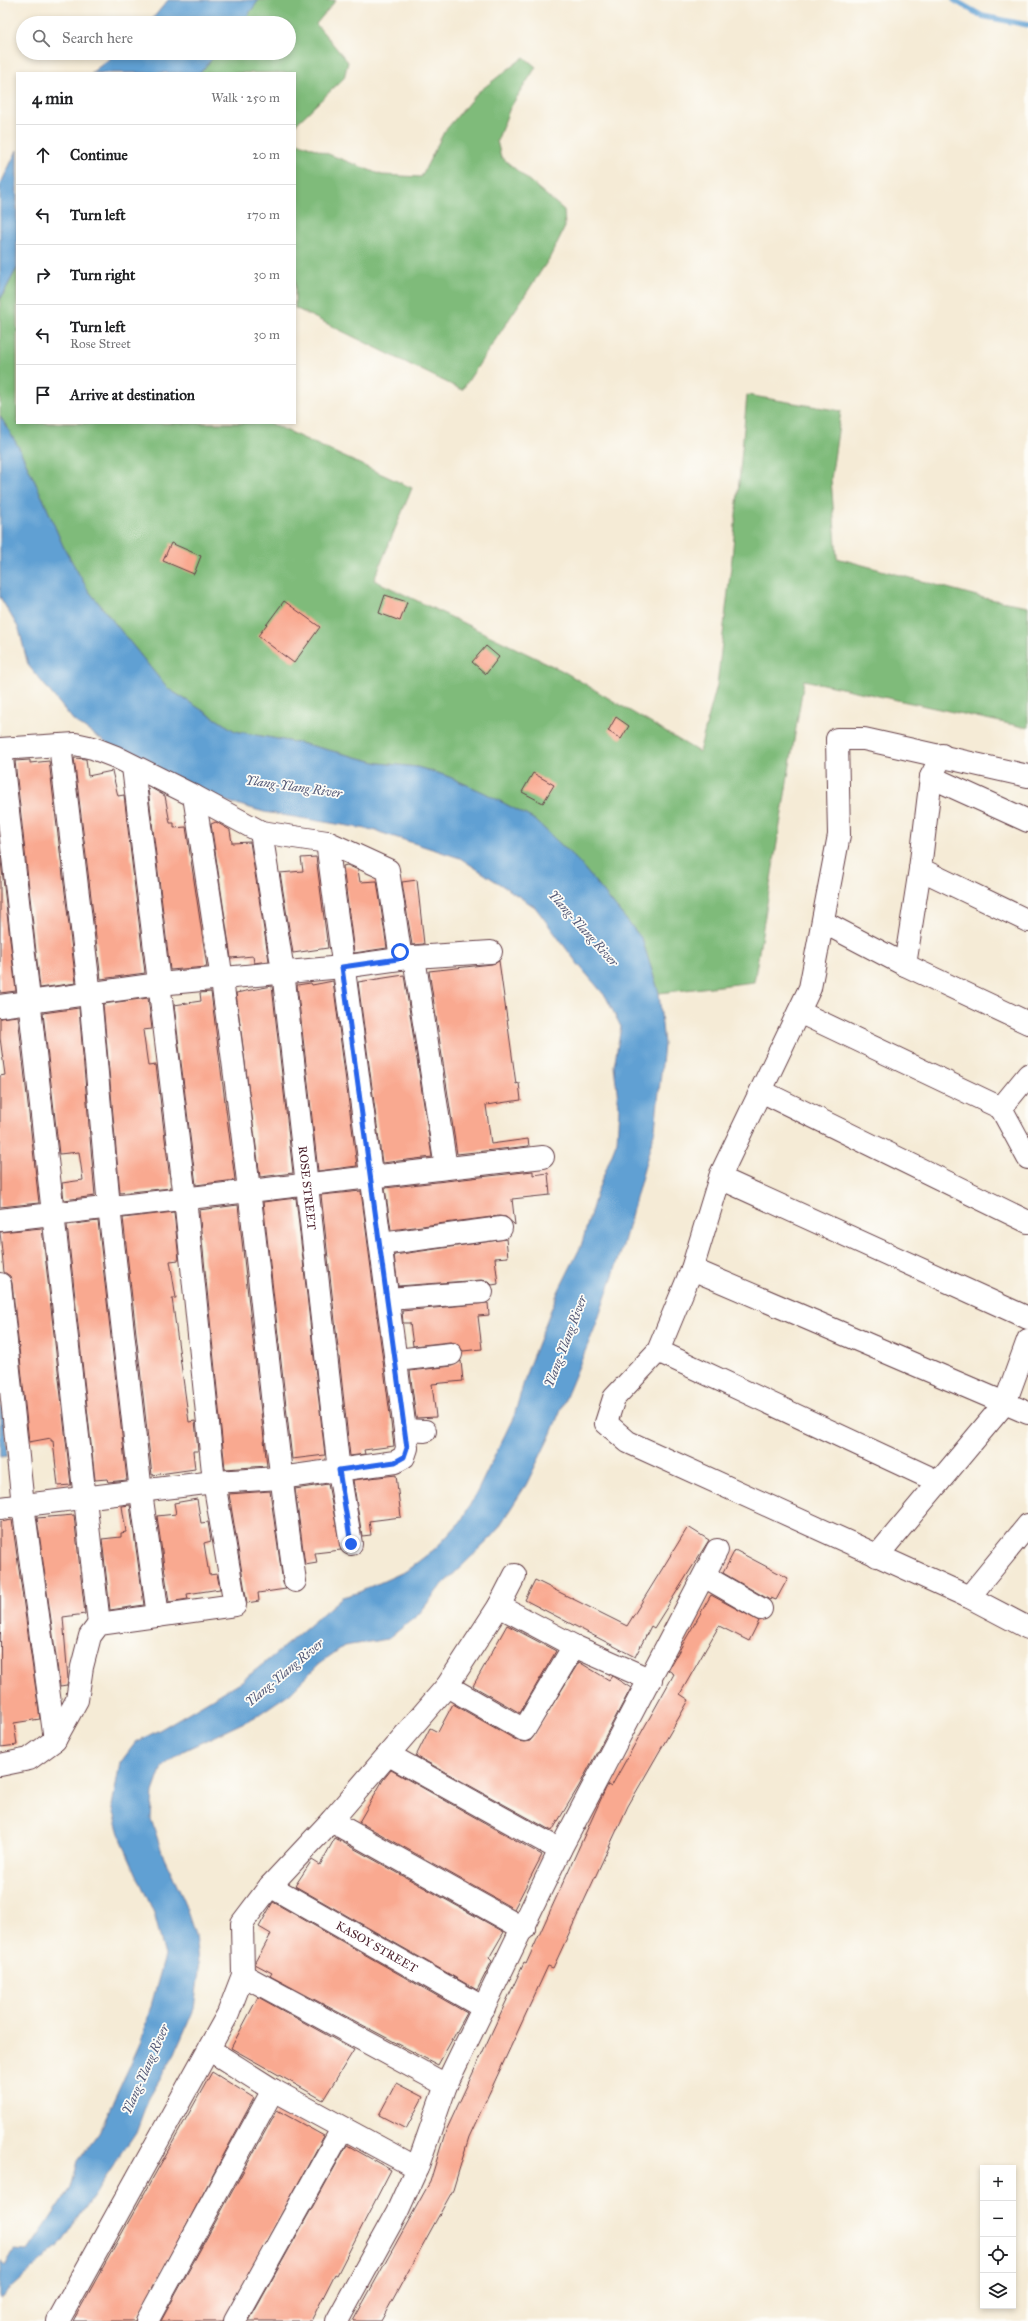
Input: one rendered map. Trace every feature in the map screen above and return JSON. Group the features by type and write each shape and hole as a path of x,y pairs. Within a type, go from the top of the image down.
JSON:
{"street":[{"path":"1028,776 942,755 864,739 837,739 839,835 810,988 720,1178 692,1269 658,1350 614,1398 606,1423 628,1442 969,1597 1028,1628"},
{"path":"0,1765 29,1759 55,1740 77,1700 82,1667 90,1636 99,1624 83,1497 1,749 75,744 93,748 194,796 261,832 327,842 388,870 400,952 406,958 446,1168"},
{"path":"60,745 90,995 109,1207 141,1492 158,1616"},
{"path":"905,965 920,869 931,777 942,755"},
{"path":"99,1624 235,1605 214,1482 185,1198 133,767"},
{"path":"931,777 1028,821"},
{"path":"194,796 223,978 249,1191 280,1478 295,1581"},
{"name":"ROSE STREET","path":"261,832 283,971 309,1186 339,1470 351,1544"},
{"path":"0,1508 214,1482 280,1478 395,1462 404,1457 415,1431 396,1360 372,1176 342,967 327,842"},
{"path":"920,869 1028,921"},
{"path":"823,922 905,965 1028,1023"},
{"path":"0,1006 90,995 159,984 283,971 342,967 406,958 490,952"},
{"path":"799,1012 1000,1108 1028,1158"},
{"path":"1000,1108 1028,1075"},
{"path":"761,1091 1028,1222"},
{"path":"0,1220 185,1198 309,1186 372,1176 542,1157"},
{"path":"720,1178 1028,1318"},
{"path":"381,1244 502,1228"},
{"path":"692,1269 1028,1413"},
{"path":"0,1284 23,1505 55,1740"},
{"path":"388,1299 482,1292"},
{"path":"878,1556 1005,1403 1028,1340"},
{"path":"658,1350 939,1482"},
{"path":"396,1360 451,1354"},
{"path":"969,1597 1028,1526"},
{"path":"337,2321 397,2212 417,2168 446,2085 524,1929 560,1850 651,1680 717,1550"},
{"path":"58,2321 210,2050 228,2014 243,1975 242,1923 270,1886 331,1821 447,1686 499,1606 515,1575"},
{"path":"704,1576 761,1609"},
{"path":"499,1606 574,1646 651,1680"},
{"path":"447,1686 524,1730 574,1646"},
{"path":"389,1755 560,1850"},
{"path":"331,1821 524,1929"},
{"name":"KASOY STREET","path":"270,1886 484,2008"},
{"path":"243,1975 446,2085"},
{"path":"210,2050 273,2090 342,2129 417,2168"},
{"path":"147,2321 273,2090"},
{"path":"235,2321 342,2129"}],"green space":[{"path":"259,0 336,0 316,24 348,62 344,78 296,124 296,72 201,72 211,60 296,60 296,16 247,16"},
{"path":"524,57 536,67 510,108 497,141 501,157 564,210 565,227 549,259 462,390 296,308 296,141 382,175 421,177 444,132 477,93"},
{"path":"16,270 16,424 272,424 412,488 374,580 563,671 699,752 717,685 732,558 747,395 841,411 831,479 837,558 984,598 1028,606 1028,728 804,680 754,982 659,993 642,939 578,861 535,820 485,793 447,776 417,767 379,763 309,745 235,731 167,688 88,590 63,546 18,446 0,416 0,300"}],"water":[{"path":"168,0 259,0 247,16 155,16"},
{"path":"108,60 211,60 201,72 92,72"},
{"path":"16,152 16,270 0,300 0,185"},
{"name":"Ylang-Ylang River","path":"0,416 18,446 63,546 88,590 167,688 235,731 309,745 379,763 417,767 447,776 485,793 535,820 578,861 642,939 659,993 664,1045 655,1129 622,1249 596,1325 549,1438 526,1485 493,1536 440,1587 419,1614 388,1639 344,1646 320,1663 290,1693 255,1717 183,1751 162,1767 153,1792 151,1819 164,1858 182,1896 195,1935 199,1972 194,2009 175,2053 149,2097 136,2132 63,2241 0,2299 0,2261 5,2266 14,2250 28,2251 71,2188 78,2161 99,2133 141,2041 165,1956 154,1913 123,1844 112,1806 120,1763 136,1742 161,1729 242,1681 342,1597 357,1593 406,1571 436,1548 461,1521 477,1492 514,1416 528,1368 558,1292 581,1246 597,1192 617,1141 619,1107 614,1066 621,1027 606,997 577,963 535,907 460,858 373,830 264,812 215,798 121,753 74,721 28,665 19,629 0,597"},
{"path":"0,1407 3,1407 7,1456 0,1457"}],"building":[{"path":"171,543 201,556 194,574 163,561"},
{"path":"385,595 407,602 400,621 379,613"},
{"path":"284,601 320,627 294,663 258,636"},
{"path":"486,646 499,657 486,674 472,662"},
{"path":"616,717 629,726 621,739 608,731"},
{"path":"74,758 86,759 88,776 112,771 118,796 124,795 145,973 101,979"},
{"path":"30,760 30,763 49,761 76,983 40,988 15,761"},
{"path":"533,773 554,785 543,803 522,792"},
{"path":"151,788 165,796 170,823 174,823 174,828 186,827 207,967 170,970 148,789"},
{"path":"216,822 230,830 232,843 250,842 269,961 254,963 253,956 231,958 211,824"},
{"path":"0,852 16,991 0,993"},
{"path":"316,857 328,948 293,953 280,873 303,871 301,858"},
{"path":"347,865 358,870 360,882 377,881 387,948 354,953 343,866"},
{"path":"417,880 424,944 412,945 402,882"},
{"path":"499,961 516,1084 519,1083 521,1100 486,1105 491,1144 528,1139 529,1146 457,1154 429,971 492,964"},
{"path":"404,975 432,1157 382,1163 358,982"},
{"path":"333,981 357,1166 318,1171 297,985 311,983 312,985"},
{"path":"272,986 293,1173 260,1177 236,993"},
{"path":"211,992 235,1180 196,1185 174,1005 201,1001 200,993"},
{"path":"148,998 152,1029 143,1030 148,1066 156,1065 171,1188 120,1193 103,1004"},
{"path":"79,1008 95,1196 64,1200 62,1183 83,1180 79,1152 59,1154 43,1013"},
{"path":"18,1016 39,1203 0,1207 0,1076 5,1075 0,1038 0,1018"},
{"path":"533,1171 533,1175 548,1173 550,1195 512,1199 515,1225 506,1217 499,1216 391,1230 385,1188"},
{"path":"361,1191 394,1446 364,1450 365,1454 350,1456 321,1195"},
{"path":"296,1198 325,1455 292,1459 263,1202"},
{"path":"238,1205 267,1466 225,1469 199,1210"},
{"path":"174,1212 179,1260 170,1261 176,1298 172,1298 189,1422 195,1421 198,1451 193,1451 195,1469 152,1475 123,1218"},
{"path":"98,1221 127,1480 108,1482 107,1479 95,1480 67,1225"},
{"path":"42,1228 71,1485 58,1486 53,1441 51,1441 51,1438 29,1442 12,1283 10,1276 4,1272 0,1232"},
{"path":"506,1239 508,1257 495,1258 498,1284 492,1285 488,1281 481,1280 398,1286 394,1255"},
{"path":"488,1303 489,1315 478,1316 482,1349 463,1351 456,1343 450,1342 413,1346 410,1323 403,1323 402,1311"},
{"path":"461,1361 463,1381 432,1384 436,1417 416,1418 410,1371 452,1366"},
{"path":"396,1475 401,1517 369,1521 371,1535 362,1536 353,1480"},
{"path":"328,1484 341,1550 315,1553 317,1563 305,1565 295,1489"},
{"path":"270,1491 283,1583 286,1589 258,1593 259,1601 247,1603 229,1494"},
{"path":"197,1499 201,1523 208,1522 211,1541 204,1543 209,1575 217,1574 220,1589 187,1594 188,1599 169,1602 157,1516 176,1514 174,1503"},
{"path":"130,1505 144,1605 110,1610 102,1539 121,1537 121,1533 126,1532 122,1506"},
{"path":"74,1515 85,1614 63,1617 68,1679 67,1685 60,1686 37,1518"},
{"path":"12,1520 40,1719 14,1723 17,1745 1,1747 0,1522"},
{"path":"688,1527 709,1540 654,1628 651,1626 635,1657 525,1600 535,1580 627,1626"},
{"path":"735,1550 788,1578 776,1600 771,1598 770,1600 723,1573"},
{"path":"711,1595 759,1621 749,1641 719,1626 680,1694 689,1700 628,1806 553,1968 548,1966 469,2137 453,2190 381,2321 353,2321 430,2182 445,2133 524,1963 526,1964 606,1788 608,1785 611,1787 674,1674 668,1670"},
{"path":"507,1625 556,1651 520,1713 473,1686"},
{"path":"579,1662 609,1680 612,1676 631,1688 579,1786 552,1831 416,1756 430,1728 438,1732 453,1704 518,1741 530,1741"},
{"path":"391,1770 542,1855 514,1909 359,1822 383,1780"},
{"path":"335,1838 504,1932 489,1958 492,1961 477,1990 295,1886 312,1860 320,1865"},
{"path":"273,1902 467,2013 438,2065 270,1976 272,1973 255,1964 271,1934 259,1927"},
{"path":"258,1997 354,2050 323,2100 231,2048"},
{"path":"212,2072 254,2098 135,2321 73,2321"},
{"path":"396,2083 423,2097 406,2129 379,2115"},
{"path":"277,2110 324,2136 223,2321 161,2321"},
{"path":"347,2145 391,2170 337,2275 335,2274 311,2321 249,2321"}],"waterway":[{"path":"954,0 982,16 1028,25"}],"route":[{"path":"351,1544 339,1470 395,1462 404,1457 407,1448 372,1176 342,967 398,959 400,952"}]}
